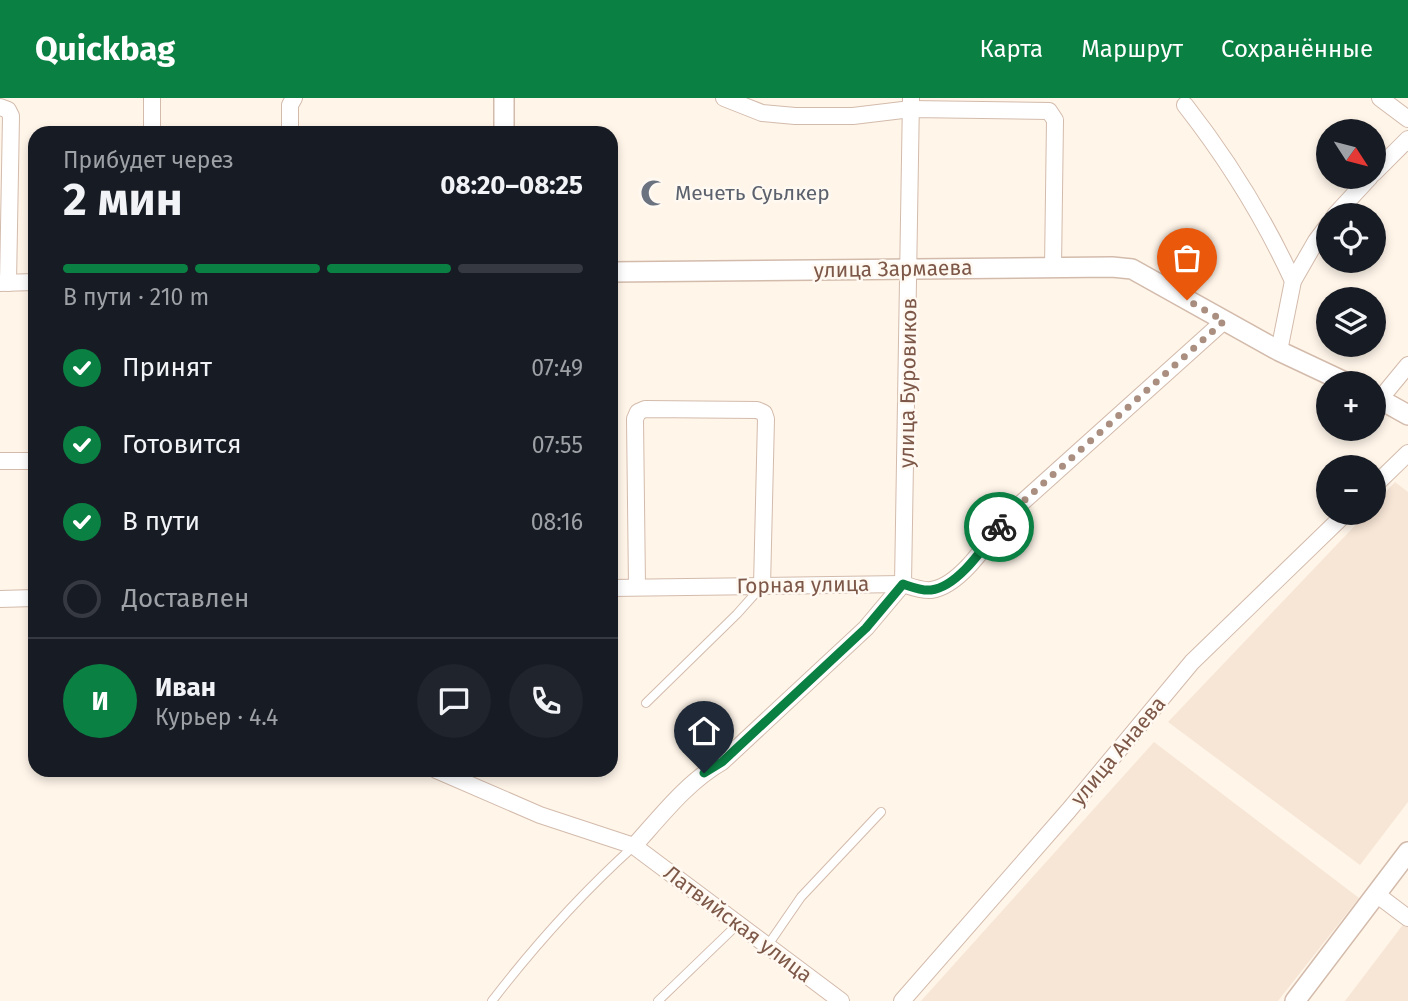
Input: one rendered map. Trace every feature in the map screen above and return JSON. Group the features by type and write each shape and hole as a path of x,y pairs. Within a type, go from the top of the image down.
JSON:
{"street":[{"path":"152,98 152,126"},
{"path":"290,126 290,105 294,98"},
{"path":"504,98 504,126"},
{"path":"724,98 762,113 795,116 853,116 911,104 1045,110 1052,113 1055,120 1054,268"},
{"path":"1380,98 1408,119"},
{"name":"улица Буровиков","path":"903,584 911,104"},
{"path":"1185,105 1209,135 1262,217 1293,281"},
{"path":"0,107 8,110 11,116 4,284 28,282"},
{"path":"1386,161 1408,139"},
{"path":"1346,203 1359,189"},
{"path":"1279,351 1293,281 1316,241"},
{"name":"улица Зармаева","path":"618,272 1112,267 1132,270 1279,351 1322,371"},
{"name":"Горная улица","path":"618,588 903,584 931,590 946,584 960,574 1007,516 1224,321"},
{"path":"1386,388 1408,365"},
{"path":"1386,403 1408,415"},
{"path":"637,587 635,419 638,412 645,409 757,410 766,416 762,586"},
{"path":"1386,474 1408,453"},
{"path":"0,461 28,461"},
{"name":"улица Анаева","path":"902,1001 1069,810 1192,662 1334,525"},
{"path":"634,846 695,781 722,762 866,628 903,584"},
{"path":"0,598 28,598"},
{"name":"Латвийская улица","path":"452,777 540,815 634,846 841,1001"},
{"path":"1294,1001 1408,852"},
{"path":"1376,894 1408,918"}],"lane":[{"path":"646,703 762,586"},
{"path":"768,945 801,897 881,812"},
{"path":"492,1001 521,963 595,881 634,846"},
{"path":"658,1001 739,923"}],"shaded area":[{"path":"1395,482 1408,492 1408,802 1360,865 1168,722 1356,525 1386,525 1386,492"},
{"path":"1154,742 1359,898 1278,1001 921,1001"},
{"path":"1408,918 1408,1001 1345,1001"}],"way so far":[{"path":"999,527 1007,516 1078,450 1224,321 1187,300"}],"place":[{"name":"Мечеть Суьлкер","path":"654,193"}],"route":[{"path":"704,773 722,762 866,628 903,584 931,590 946,584 960,574 999,527"}]}
